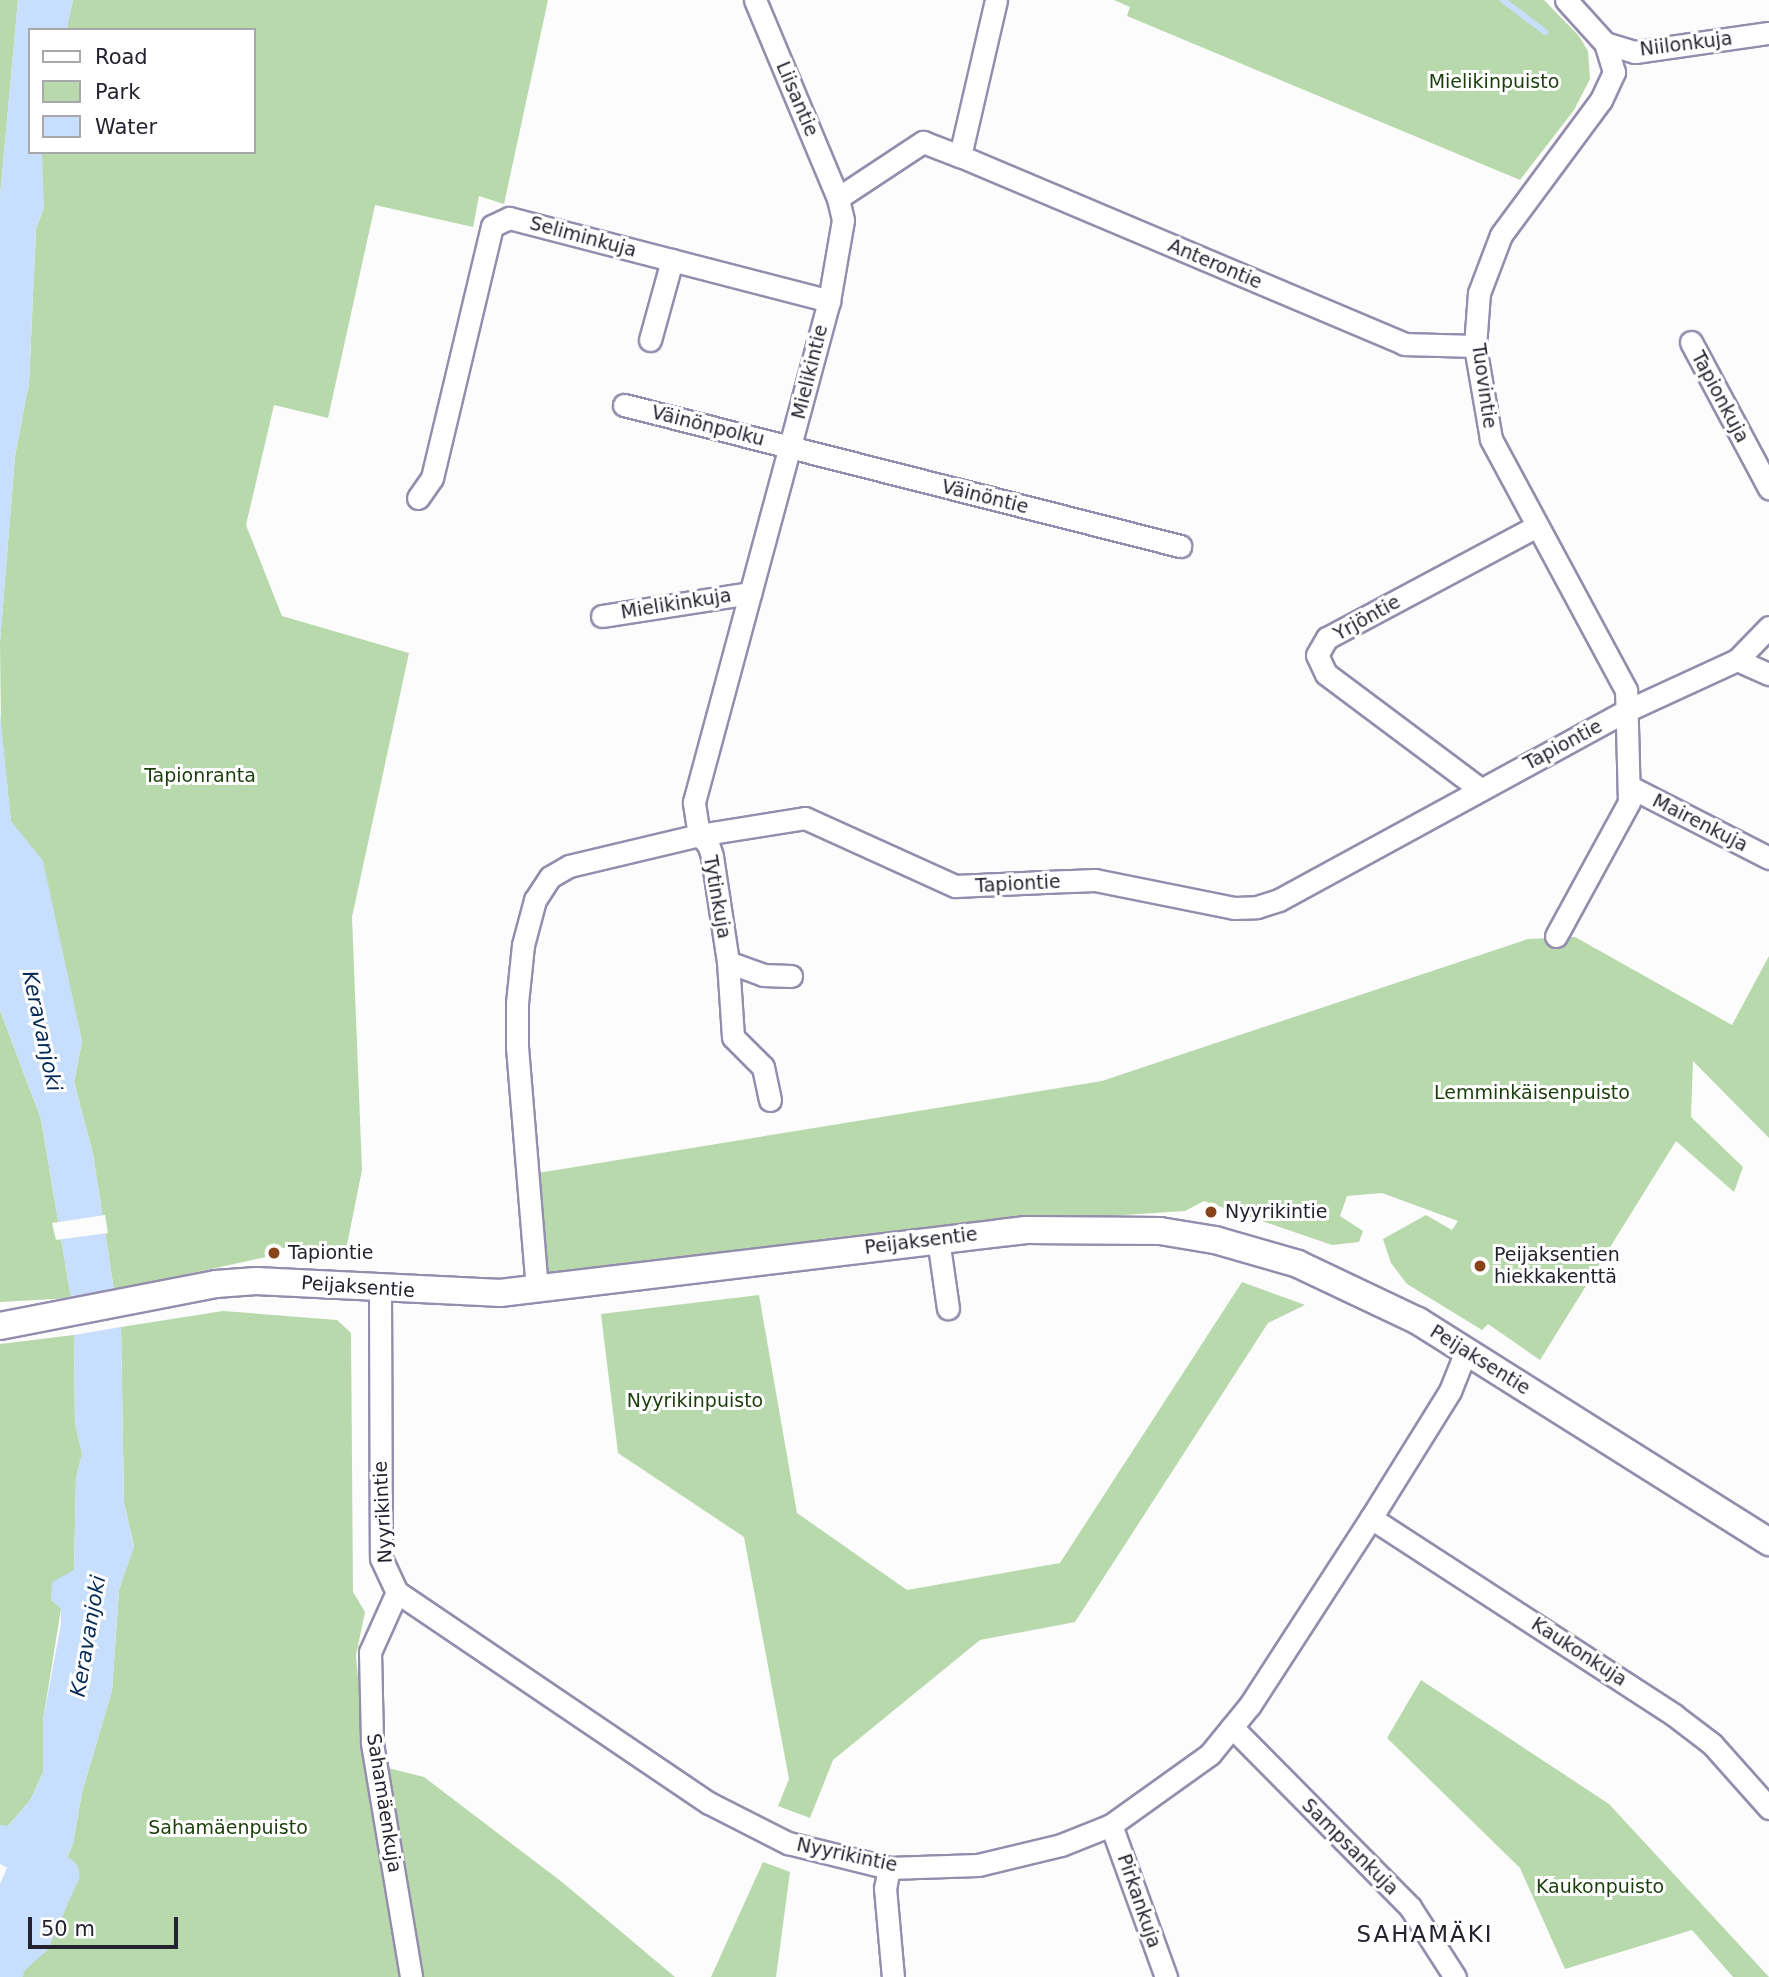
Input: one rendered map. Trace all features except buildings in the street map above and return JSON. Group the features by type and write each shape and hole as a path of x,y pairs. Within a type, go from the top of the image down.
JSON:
{"street":[{"name":"Liisantie","path":"755,0 838,198"},
{"path":"838,198 923,142 960,156 996,0"},
{"path":"1566,0 1605,43"},
{"name":"Niilonkuja","path":"1605,43 1635,52 1769,33"},
{"name":"Tuovintie","path":"1605,43 1614,72 1601,100 1501,235 1479,293 1475,346 1491,439 1626,690 1632,788"},
{"name":"Anterontie","path":"960,156 1404,344 1475,346"},
{"name":"Mielikintie","path":"699,835 694,802 829,301 843,220 838,198"},
{"name":"Seliminkuja","path":"418,498 432,478 492,226 509,218 829,301"},
{"path":"650,340 672,260"},
{"name":"Tapionkuja","path":"1691,342 1769,488"},
{"name":"Väinönpolku","path":"624,405 791,448"},
{"name":"Väinöntie","path":"791,448 1180,546"},
{"name":"Yrjöntie","path":"1480,789 1326,674 1317,655 1328,638 1537,526"},
{"name":"Mielikinkuja","path":"602,616 750,593"},
{"name":"Tapiontie","path":"537,1290 517,1046 523,945 535,900 550,877 569,866 699,835 805,818 955,886 1096,880 1234,908 1257,908 1279,900 1626,711 1737,660 1769,627"},
{"path":"1737,660 1769,674"},
{"path":"1556,936 1629,802 1632,788"},
{"name":"Mairenkuja","path":"1632,788 1769,858"},
{"name":"Tytinkuja","path":"699,835 708,844 712,856 728,962 733,1037 763,1067 769,1100"},
{"path":"728,962 763,975 791,976"},
{"name":"Peijaksentie","path":"7,1325 256,1281 380,1291 537,1290 938,1239 1075,1227 1160,1231 1214,1240 1298,1264 1418,1321 1769,1542"},
{"path":"938,1239 948,1308"},
{"name":"Nyyrikintie","path":"380,1291 381,1558 397,1592 709,1803 788,1843 889,1868 965,1866 1021,1858 1111,1825 1210,1754 1232,1727 1371,1518 1450,1391 1466,1351"},
{"name":"Kaukonkuja","path":"1371,1518 1674,1715 1712,1744 1769,1808"},
{"name":"Sahamäenkuja","path":"397,1592 370,1652 372,1743 411,1977"},
{"name":"Sampsankuja","path":"1232,1727 1410,1907 1455,1977"},
{"name":"Pirkankuja","path":"1111,1825 1166,1977"},
{"path":"889,1868 884,1888 893,1977"}],"green space":[{"path":"0,0 18,0 0,197"},
{"name":"Tapionranta","path":"73,0 548,0 504,204 479,196 473,227 375,205 328,418 274,405 246,525 282,616 409,653 352,917 362,1170 345,1255 267,1246 266,1257 114,1290 93,1154 74,1082 82,1041 51,906 11,821 1,728 0,642 15,456 29,383 36,229 44,207 40,162 42,154 256,154 256,28 66,28"},
{"name":"Mielikinpuisto","path":"1114,0 1544,0 1579,36 1588,51 1590,79 1574,110 1520,180 1127,16 1130,7"},
{"name":"Lemminkäisenpuisto","path":"1575,937 1732,1025 1769,956 1769,1138 1693,1061 1691,1117 1743,1167 1734,1192 1676,1141 1540,1360 1488,1324 1482,1330 1407,1284 1391,1263 1383,1239 1426,1215 1452,1230 1458,1221 1382,1193 1347,1196 1340,1216 1363,1231 1359,1242 1332,1245 1204,1201 1185,1211 938,1227 546,1274 538,1173 1102,1081 1528,939"},
{"path":"0,1010 41,1119 71,1298 0,1302"},
{"name":"Nyyrikinpuisto","path":"1242,1282 1305,1305 1268,1323 1075,1622 980,1640 833,1760 810,1818 778,1806 789,1779 744,1537 618,1453 601,1314 759,1295 797,1513 907,1590 1060,1563"},
{"name":"Sahamäenpuisto","path":"223,1311 337,1320 351,1333 353,1592 365,1612 356,1655 366,1768 384,1767 424,1777 562,1882 675,1977 2,1977 9,1959 32,1938 73,1844 82,1792 112,1691 119,1590 134,1546 124,1503 121,1327"},
{"path":"74,1335 75,1423 82,1454 76,1478 74,1570 61,1609 43,1720 43,1772 31,1799 0,1835 0,1344"},
{"name":"Kaukonpuisto","path":"1421,1680 1609,1804 1769,1977 1733,1977 1692,1930 1565,1969 1520,1868 1387,1738"},
{"path":"763,1862 790,1872 776,1977 711,1977"}],"water":[{"path":"18,0 73,0 67,28 28,28 28,154 42,154 44,207 36,229 29,383 15,456 0,642 0,197"},
{"path":"0,712 11,821 43,861 82,1041 74,1082 93,1154 114,1290 71,1298 41,1119 0,1010"},
{"path":"121,1327 124,1503 134,1547 119,1590 112,1691 82,1792 73,1844 60,1874 0,1843 0,1835 31,1799 43,1772 43,1720 61,1624 61,1609 51,1600 52,1582 74,1570 76,1478 82,1454 75,1423 74,1335"}],"pier":[{"path":"105,1215 108,1233 56,1240 52,1223"},
{"path":"121,1323 125,1326 70,1335 73,1331"}],"waterway":[{"path":"1503,0 1545,32"},
{"name":"Keravanjoki","path":"0,1927 51,1814"},
{"path":"0,1843 60,1874 32,1938 9,1959 2,1977"}],"place":[{"name":"Nyyrikintie","path":"1211,1212"},
{"name":"Tapiontie","path":"274,1253"},
{"name":"Peijaksentien hiekkakenttä","path":"1480,1266"}],"district":[{"name":"SAHAMÄKI","path":"1425,1934"}]}
